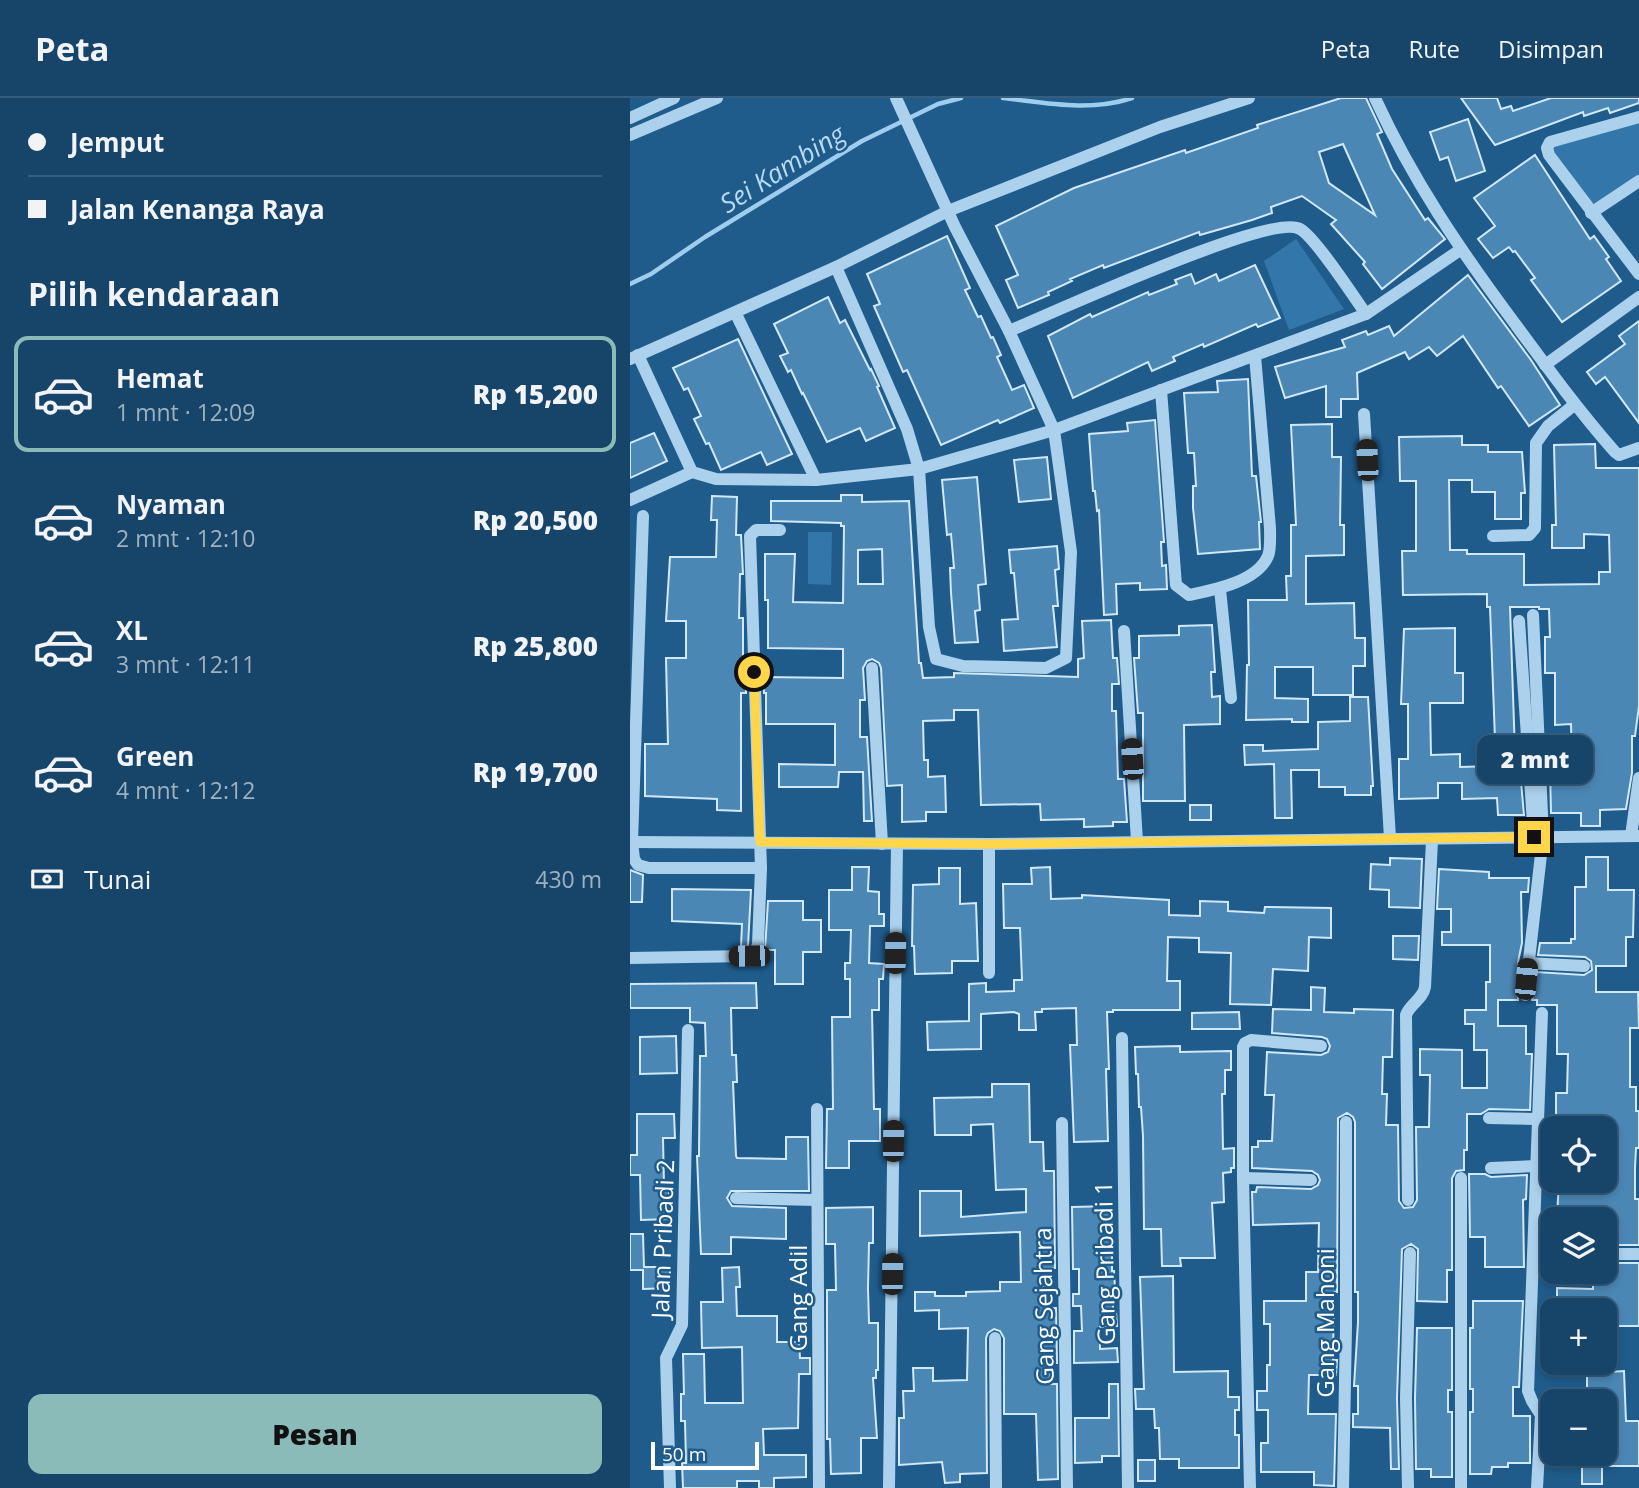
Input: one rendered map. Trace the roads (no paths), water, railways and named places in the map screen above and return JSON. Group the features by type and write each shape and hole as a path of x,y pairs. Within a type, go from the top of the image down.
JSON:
{"street":[{"path":"630,118 674,98"},
{"path":"630,135 694,102 717,98"},
{"path":"692,472 634,357 736,314 948,211 1160,127 1249,98"},
{"path":"1375,98 1419,185 1460,250 1574,405 1615,452 1619,454 1639,448"},
{"path":"836,267 907,429 919,469 929,627 936,659 963,666 1046,668 1066,658 1071,552 1054,430 898,102"},
{"path":"1639,117 1550,142 1547,148 1549,155 1591,213 1639,274"},
{"path":"1591,213 1639,181"},
{"path":"1009,331 1226,242 1288,225 1301,229 1312,241 1366,314"},
{"path":"630,500 692,472 716,479 816,480 919,469 1054,430 1366,314 1460,250"},
{"path":"1545,365 1639,297"},
{"path":"736,314 816,480"},
{"path":"1161,390 1176,585 1189,595 1220,589 1256,570 1269,556 1270,528 1255,356"},
{"path":"1493,536 1529,535 1535,528 1536,443 1548,426 1574,405"},
{"path":"1364,414 1390,838"},
{"path":"643,516 631,842 634,859 638,865 649,868 761,868"},
{"path":"630,958 749,956 758,944 761,868 750,536 756,530 780,530"},
{"path":"1220,589 1231,698"},
{"path":"1525,996 1538,837 1533,615"},
{"path":"1519,621 1538,837"},
{"path":"1125,631 1137,841"},
{"path":"872,668 882,844"},
{"path":"631,842 989,844 1635,836 1639,778"},
{"path":"1408,1200 1406,1015 1424,993 1425,987 1432,840"},
{"path":"890,1488 897,844"},
{"path":"989,844 989,972"},
{"path":"1527,963 1584,967"},
{"path":"1537,1488 1541,1415 1528,1391 1542,1013"},
{"name":"Jalan Pribadi 2","path":"670,1488 666,1358 682,1325 688,1030"},
{"name":"Gang Pribadi 1","path":"1122,1038 1128,1488"},
{"path":"1250,1488 1243,1178 1245,1043 1251,1040 1321,1045"},
{"name":"Gang Adil","path":"817,1109 819,1488"},
{"path":"1489,1118 1538,1119"},
{"name":"Gang Mahoni","path":"1343,1488 1346,1122"},
{"name":"Gang Sejahtra","path":"1062,1123 1067,1488"},
{"path":"1492,1168 1537,1166"},
{"path":"1243,1178 1311,1180"},
{"path":"1461,1178 1461,1488"},
{"path":"736,1198 817,1199"},
{"path":"1408,1488 1406,1398 1410,1253"},
{"path":"1617,1254 1639,1254"},
{"path":"995,1338 996,1488"}],"waterway":[{"name":"Sei Kambing","path":"630,284 651,274 705,237 862,141 938,104 961,98"},
{"name":"Sei Kambing","path":"1003,98 1084,105 1100,105 1132,98"}]}
